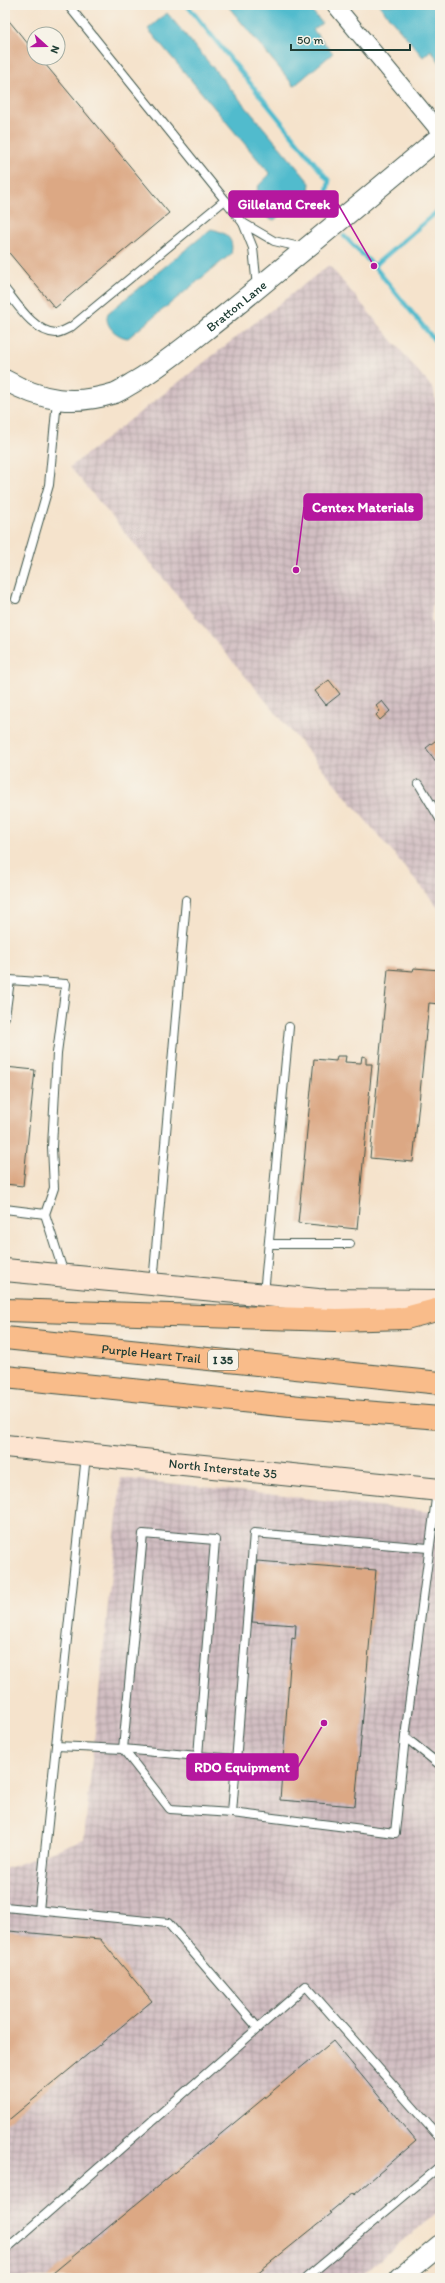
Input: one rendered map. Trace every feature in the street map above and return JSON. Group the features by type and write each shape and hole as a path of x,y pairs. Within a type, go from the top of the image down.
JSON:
{"highway":[{"path":"5,1310 336,1320 406,1318 440,1309"},
{"name":"Purple Heart Trail","path":"5,1338 440,1383"},
{"path":"5,1377 300,1407 440,1418"}],"main road":[{"path":"5,1270 318,1300 440,1301"},
{"name":"North Interstate 35","path":"5,1446 438,1490"}],"street":[{"path":"335,5 440,132"},
{"name":"Bratton Lane","path":"5,380 26,392 57,400 85,400 116,392 152,371 177,353 307,249 440,137"},
{"path":"400,2278 440,2245"}],"lane":[{"path":"68,5 243,223 253,248 257,289"},
{"path":"5,289 33,321 44,330 57,333 71,327 225,200"},
{"path":"243,223 274,241 307,249"},
{"path":"16,599 49,485 57,400"},
{"path":"419,784 440,819"},
{"path":"153,1284 186,900"},
{"path":"5,1017 10,980 66,984 56,1053 52,1147 54,1188 45,1214 64,1276"},
{"path":"264,1294 289,1027"},
{"path":"5,1209 45,1214"},
{"path":"269,1244 350,1244"},
{"path":"39,1910 86,1455"},
{"path":"198,1756 215,1540 143,1534 123,1749 170,1809 232,1814 395,1833 428,1548 438,1490"},
{"path":"232,1814 254,1533 428,1548"},
{"path":"405,1737 440,1765"},
{"path":"56,1746 123,1749 236,1759"},
{"path":"5,1907 168,1923 258,2028"},
{"path":"5,2250 306,1986 440,2138"},
{"path":"306,2278 440,2166"}],"shaded area":[{"path":"329,265 434,390 440,443 440,520 431,621 440,632 440,909 70,467"},
{"path":"121,1478 440,1513 440,2210 359,2278 5,2278 5,1869 84,1839"}],"water":[{"path":"227,5 307,5 322,23 313,30 333,53 294,86"},
{"path":"379,5 440,5 440,63 431,50 423,57"},
{"path":"167,13 310,183 309,191 274,220 270,219 261,212 254,199 259,185 270,174 148,29"},
{"path":"211,229 221,232 228,237 232,244 231,254 128,338 112,330 107,322 108,313"}],"building":[{"path":"5,16 26,41 26,66 47,66 169,213 55,308 5,248"},
{"path":"329,680 340,694 326,705 315,691"},
{"path":"382,701 390,711 380,720 376,715 380,711 376,706"},
{"path":"440,737 440,760 437,763 426,748"},
{"path":"414,968 440,970 440,1004 429,1003 413,1162 370,1158 388,969 413,971"},
{"path":"337,1056 346,1056 345,1062 361,1063 362,1056 366,1057 366,1064 372,1064 357,1229 298,1223 314,1059 336,1061"},
{"path":"5,1067 35,1070 23,1186 5,1184"},
{"path":"257,1561 376,1570 355,1806 280,1800 292,1638 295,1639 296,1625 252,1622"},
{"path":"9,1931 100,1939 152,2001 5,2123 5,1934"},
{"path":"333,2041 416,2141 354,2195 353,2193 330,2212 332,2213 251,2278 47,2278"}],"waterway":[{"path":"187,5 329,181 325,202 330,211"},
{"path":"440,209 374,266 440,347"},
{"path":"344,236 374,266"}],"place":[{"name":"Gilleland Creek","path":"374,266"},
{"name":"Centex Materials","path":"296,570"},
{"name":"RDO Equipment","path":"324,1723"}]}
